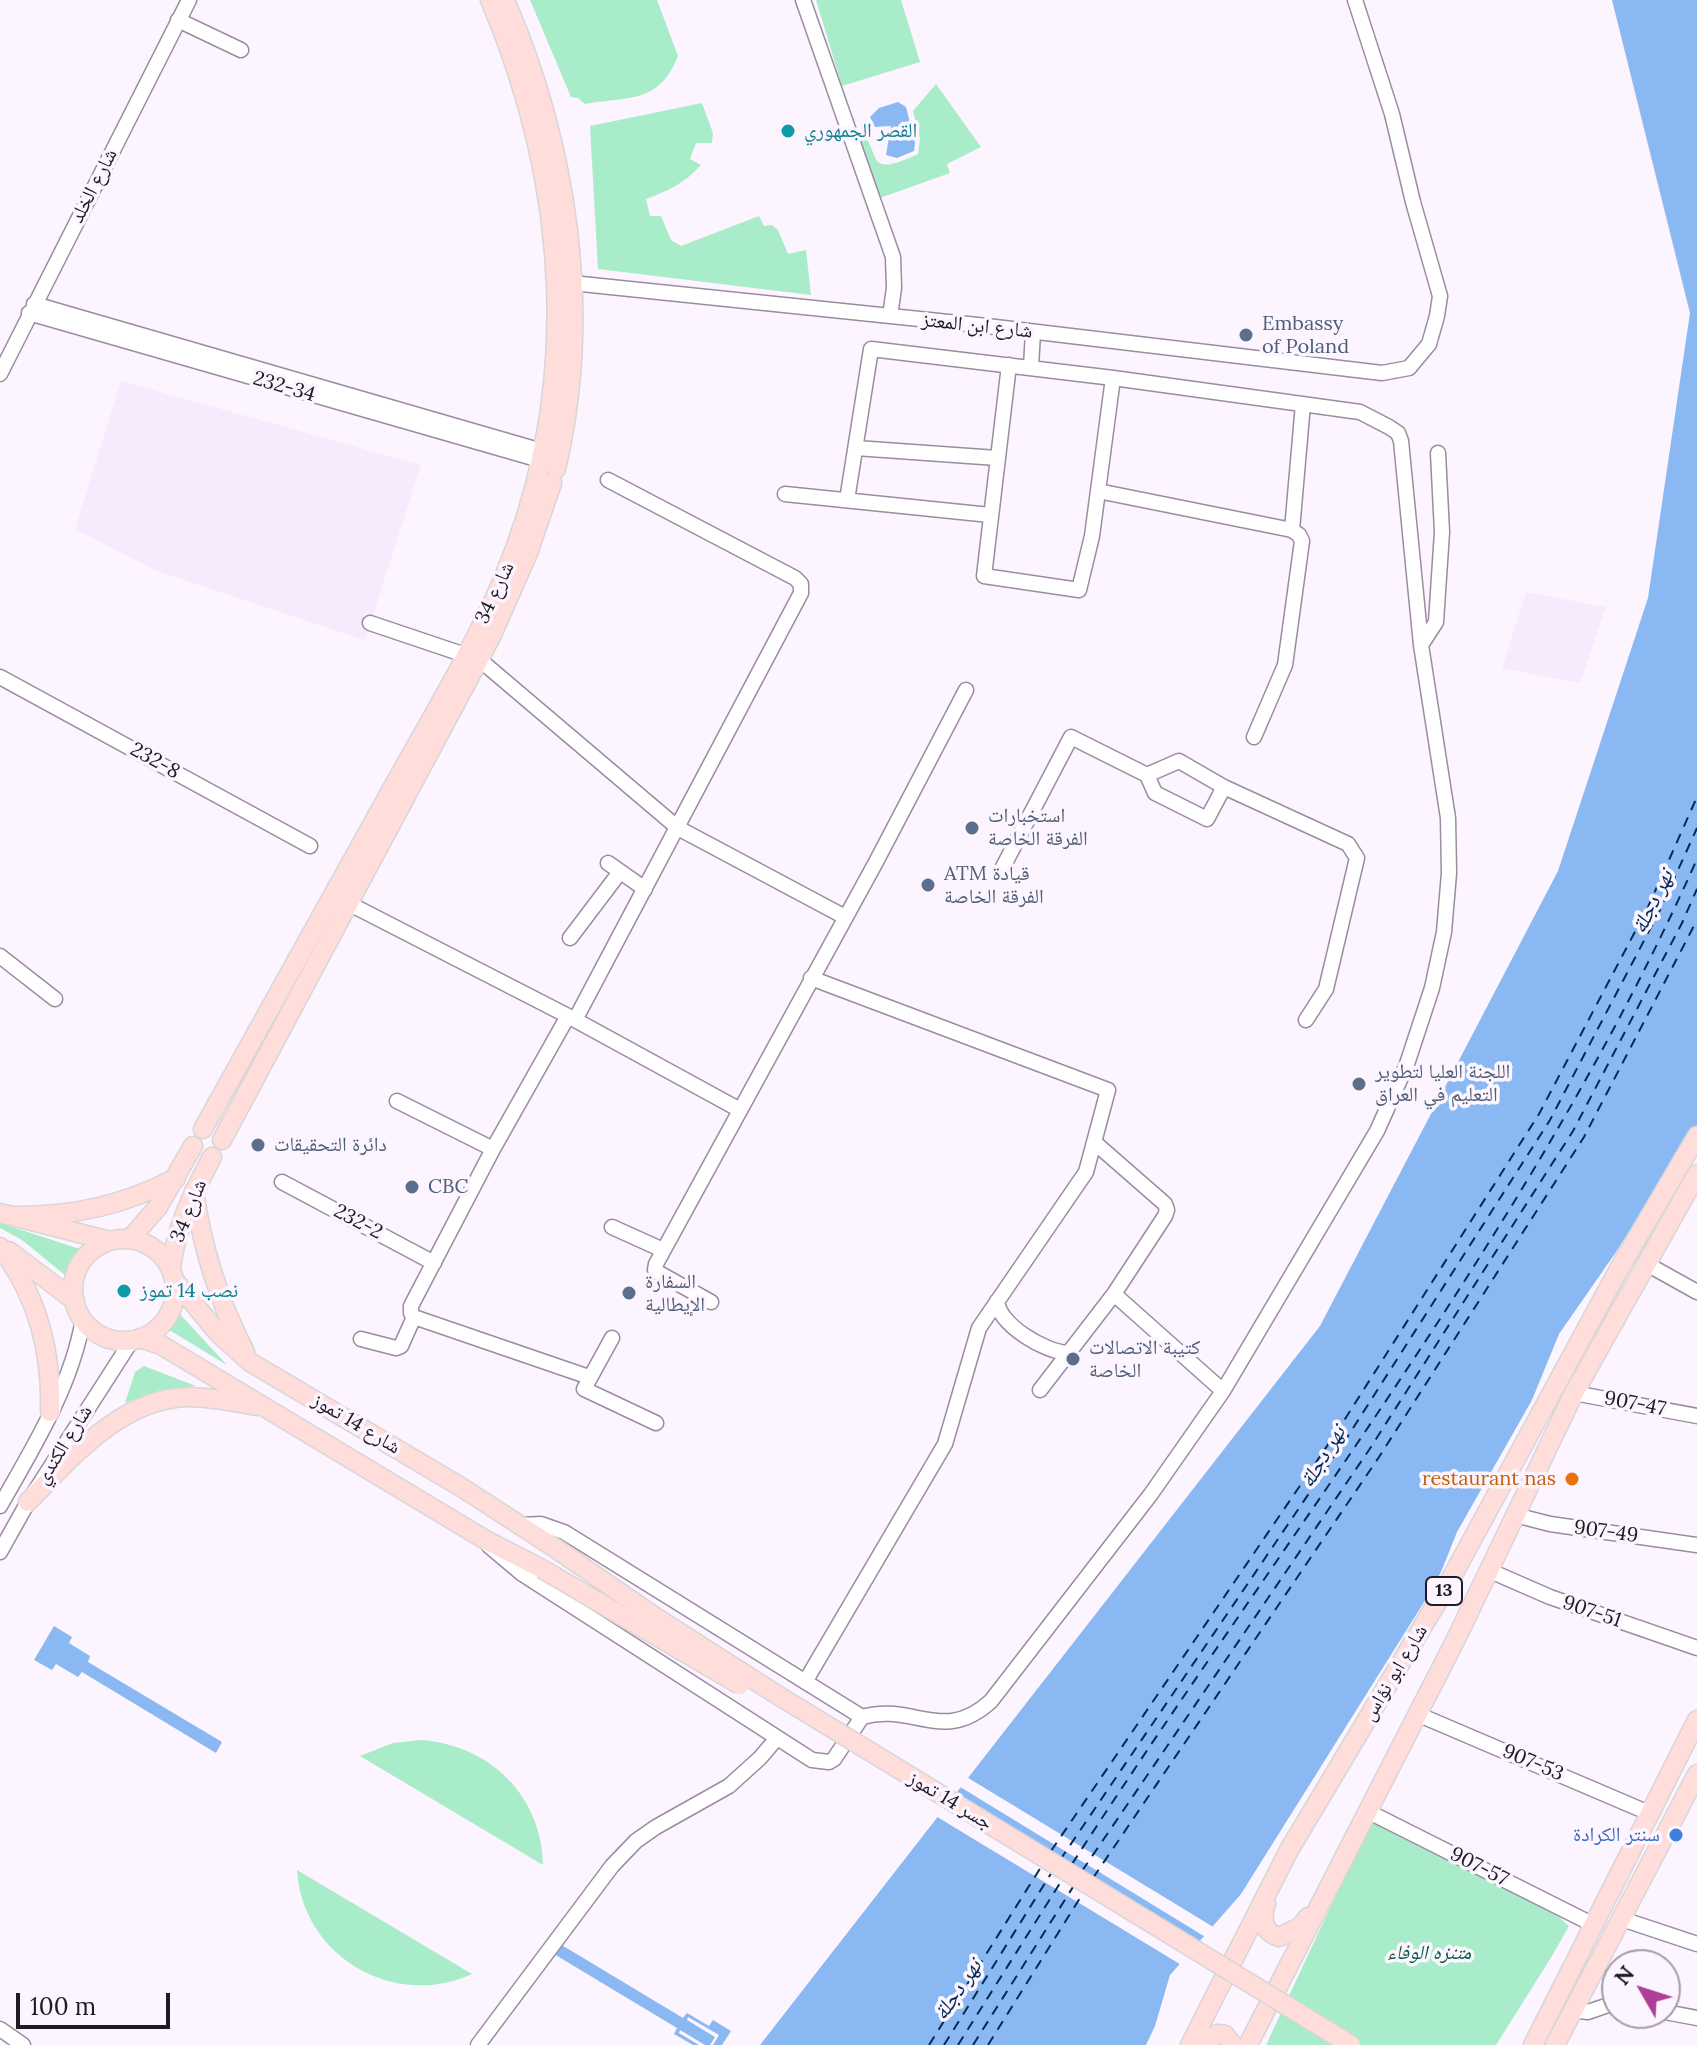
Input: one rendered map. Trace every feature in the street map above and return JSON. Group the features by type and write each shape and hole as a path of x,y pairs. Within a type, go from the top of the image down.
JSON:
{"main road":[{"name":"شارع 34","path":"490,0 533,123 553,231 557,278 556,336 547,466"},
{"name":"شارع 34","path":"222,1140 341,900 473,657 547,466 570,385 572,283 565,207 552,141 534,76 505,0"},
{"name":"شارع 34","path":"203,1129 341,900"},
{"name":"شارع ابو نؤاس","path":"1190,2045 1289,1850 1448,1584 1620,1267 1697,1136"},
{"name":"شارع 34","path":"130,1239 158,1207 193,1146"},
{"name":"شارع 34","path":"173,1274 179,1226 212,1157"},
{"name":"شارع ابو نؤاس","path":"1248,2045 1417,1714 1574,1393 1697,1174"},
{"path":"8,1214 68,1214 96,1210 124,1202 176,1178"},
{"path":"194,1191 198,1220 214,1279 250,1362"},
{"path":"8,1214 110,1241 130,1239 151,1246 173,1274 174,1302 165,1320 149,1334 136,1339 104,1336 83,1319 75,1301 73,1290 78,1269 91,1251 110,1241"},
{"path":"0,1246 75,1301"},
{"path":"0,1246 22,1279 41,1321 50,1366 50,1412"},
{"name":"شارع 14 تموز","path":"173,1274 219,1334 250,1362 522,1525 555,1548"},
{"name":"شارع 14 تموز","path":"136,1339 161,1345 484,1539 542,1569"},
{"path":"28,1502 84,1444 121,1418 143,1408 165,1400 187,1397 266,1408"},
{"name":"جسر 14 تموز","path":"555,1548 779,1696 1351,2045"},
{"name":"جسر 14 تموز","path":"542,1569 774,1705 1329,2045"},
{"path":"1533,2045 1697,1720"},
{"path":"1555,2045 1692,1796 1697,1774"},
{"path":"1289,1850 1263,1912 1267,1931 1279,1937 1300,1927 1340,1863"},
{"path":"1522,2045 1594,1919"},
{"path":"1564,2045 1622,1919"},
{"path":"1200,2045 1217,2034 1225,2035 1233,2045"}],"street":[{"name":"شارع الخلد","path":"0,374 189,0"},
{"path":"803,0 893,257 894,288 890,316"},
{"name":"شارع ابن المعتز","path":"572,283 1382,373 1409,368 1429,344 1440,296 1392,114 1355,0"},
{"path":"178,20 241,50"},
{"name":"232-34","path":"31,309 547,466"},
{"path":"1031,367 1033,332"},
{"path":"484,1539 501,1558 521,1573 812,1760 829,1762 834,1759 862,1717 878,1712 932,1722 960,1721 976,1714 991,1701 1151,1494 1223,1391 1377,1131 1407,1064 1432,988 1444,932 1449,846 1448,818 1421,645 1398,433 1360,412 1031,367 871,349 847,500"},
{"path":"1009,365 984,576 1079,590 1092,536 1113,378"},
{"path":"1292,530 1303,404"},
{"path":"856,448 997,458"},
{"path":"1421,645 1436,622 1442,532 1438,453"},
{"path":"361,1339 396,1348 401,1346 414,1317 411,1306 493,1149 645,889 801,593 801,584 795,578 608,480"},
{"path":"1098,491 1292,530 1299,535 1302,541 1285,665 1254,737"},
{"path":"785,494 990,515"},
{"path":"370,623 473,657 678,828 845,917"},
{"name":"232-8","path":"0,677 310,846"},
{"path":"711,1302 655,1270 663,1250 966,690"},
{"path":"1003,867 1071,737 1147,775 1155,793 1207,819 1224,787"},
{"path":"1147,775 1179,761 1224,787 1348,844 1357,858 1326,989 1306,1020"},
{"path":"570,938 614,868 645,889"},
{"path":"341,900 571,1018 740,1110"},
{"path":"0,956 55,999"},
{"path":"805,1682 945,1444 979,1328 1086,1172 1108,1090 811,978"},
{"path":"397,1101 493,1149"},
{"path":"1040,1390 1114,1294 1167,1210 1165,1204 1094,1142"},
{"name":"232-2","path":"282,1182 434,1263"},
{"path":"612,1227 663,1250"},
{"path":"1645,1263 1697,1292"},
{"path":"1114,1294 1223,1391"},
{"path":"997,1301 1003,1319 1051,1352 1068,1353"},
{"path":"414,1317 589,1377"},
{"name":"شارع الكندي","path":"0,1506 4,1490 50,1412 73,1359 83,1319"},
{"path":"612,1338 585,1385 587,1391 656,1423"},
{"name":"شارع الكندي","path":"0,1552 28,1502 136,1339"},
{"name":"907-47","path":"1574,1393 1697,1416"},
{"name":"907-49","path":"1515,1515 1550,1524 1697,1545"},
{"path":"522,1525 541,1524 564,1532 862,1717"},
{"name":"907-51","path":"1488,1570 1550,1597 1697,1648"},
{"name":"907-53","path":"1417,1714 1649,1813"},
{"path":"478,2045 530,1980 612,1866 636,1841 690,1806 729,1786 777,1738"},
{"name":"907-57","path":"1367,1811 1594,1919"},
{"path":"1622,1919 1697,1944"},
{"path":"1580,2011 1601,2008"},
{"path":"0,2029 23,2045"}],"shaded area":[{"path":"121,381 421,465 365,640 156,571 75,529"},
{"path":"1526,592 1606,607 1580,683 1502,668"}],"green space":[{"path":"530,0 657,0 678,56 662,83 652,90 629,98 585,104 571,97"},
{"path":"816,0 901,0 920,62 842,86"},
{"path":"936,84 981,147 947,164 950,173 880,198 854,127 864,135 880,163 887,165 918,154 920,138 913,111"},
{"path":"702,103 713,133 712,143 696,143 690,159 701,165 689,177 646,199 650,216 661,216 671,240 681,246 759,216 764,226 772,225 778,230 788,254 806,250 811,295 598,269 590,126"},
{"path":"0,1223 86,1251 72,1268 71,1280 22,1240 0,1228"},
{"path":"178,1312 226,1364 166,1328"},
{"path":"144,1366 196,1386 160,1390 125,1403 135,1372"},
{"path":"421,1740 469,1752 507,1778 522,1796 533,1817 543,1865 360,1756 393,1743"},
{"name":"متنزه الوفاء","path":"1372,1818 1416,1838 1559,1917 1569,1926 1496,2045 1266,2045"},
{"path":"297,1870 472,1974 442,1983 412,1985 384,1980 357,1968 334,1950 315,1928 303,1901"}],"water":[{"name":"نهر دجلة","path":"1612,0 1697,0 1697,1126 1559,1334 1532,1400 1457,1532 1426,1599 1241,1894 1170,1975 1146,2045 760,2045 1320,1326 1558,871 1648,598 1690,313"},
{"path":"898,102 906,107 915,143 914,151 897,158 886,155 891,126 875,127 870,117 879,108"},
{"path":"54,1626 72,1637 69,1643 90,1656 88,1662 222,1742 216,1753 82,1672 78,1677 56,1664 52,1670 34,1660"},
{"path":"550,1938 683,2018 687,2013 709,2026 713,2020 731,2031 722,2045 713,2045 719,2035 688,2017 687,2020 715,2037 710,2045 705,2045 680,2030 679,2033 699,2045 693,2045 674,2034 677,2028 544,1948"}],"pier":[{"path":"965,1776 1215,1928 1207,1938 957,1785"},
{"path":"953,1791 1202,1943 1183,1966 934,1815"}],"ferry route":[{"path":"1051,1851 1338,1430 1539,1114 1648,907 1697,797"},
{"path":"1060,1860 1348,1436 1550,1120 1659,912 1697,828"},
{"path":"1072,1864 1485,1249 1562,1122 1633,993 1697,859"},
{"path":"1082,1871 1369,1450 1573,1131 1697,889"},
{"path":"1093,1878 1379,1457 1584,1137 1697,920"},
{"path":"929,2045 1041,1867"},
{"path":"944,2045 1052,1872"},
{"path":"958,2045 1062,1880"},
{"path":"973,2045 1073,1887"},
{"path":"988,2045 1085,1890"}],"place":[{"name":"القصر الجمهوري","path":"788,131"},
{"name":"Embassy of Poland","path":"1246,335"},
{"name":"استخبارات الفرقة الخاصة","path":"972,828"},
{"name":"ATM قيادة الفرقة الخاصة","path":"928,885"},
{"name":"اللجنة العليا لتطوير التعليم في العراق","path":"1359,1084"},
{"name":"دائرة التحقيقات","path":"258,1145"},
{"name":"CBC","path":"412,1187"},
{"name":"نصب 14 تموز","path":"124,1291"},
{"name":"السفارة الإيطالية","path":"629,1293"},
{"name":"كتيبة الاتصالات الخاصة","path":"1073,1359"},
{"name":"restaurant nas","path":"1572,1479"},
{"name":"سنتر الكرادة","path":"1676,1835"}]}
